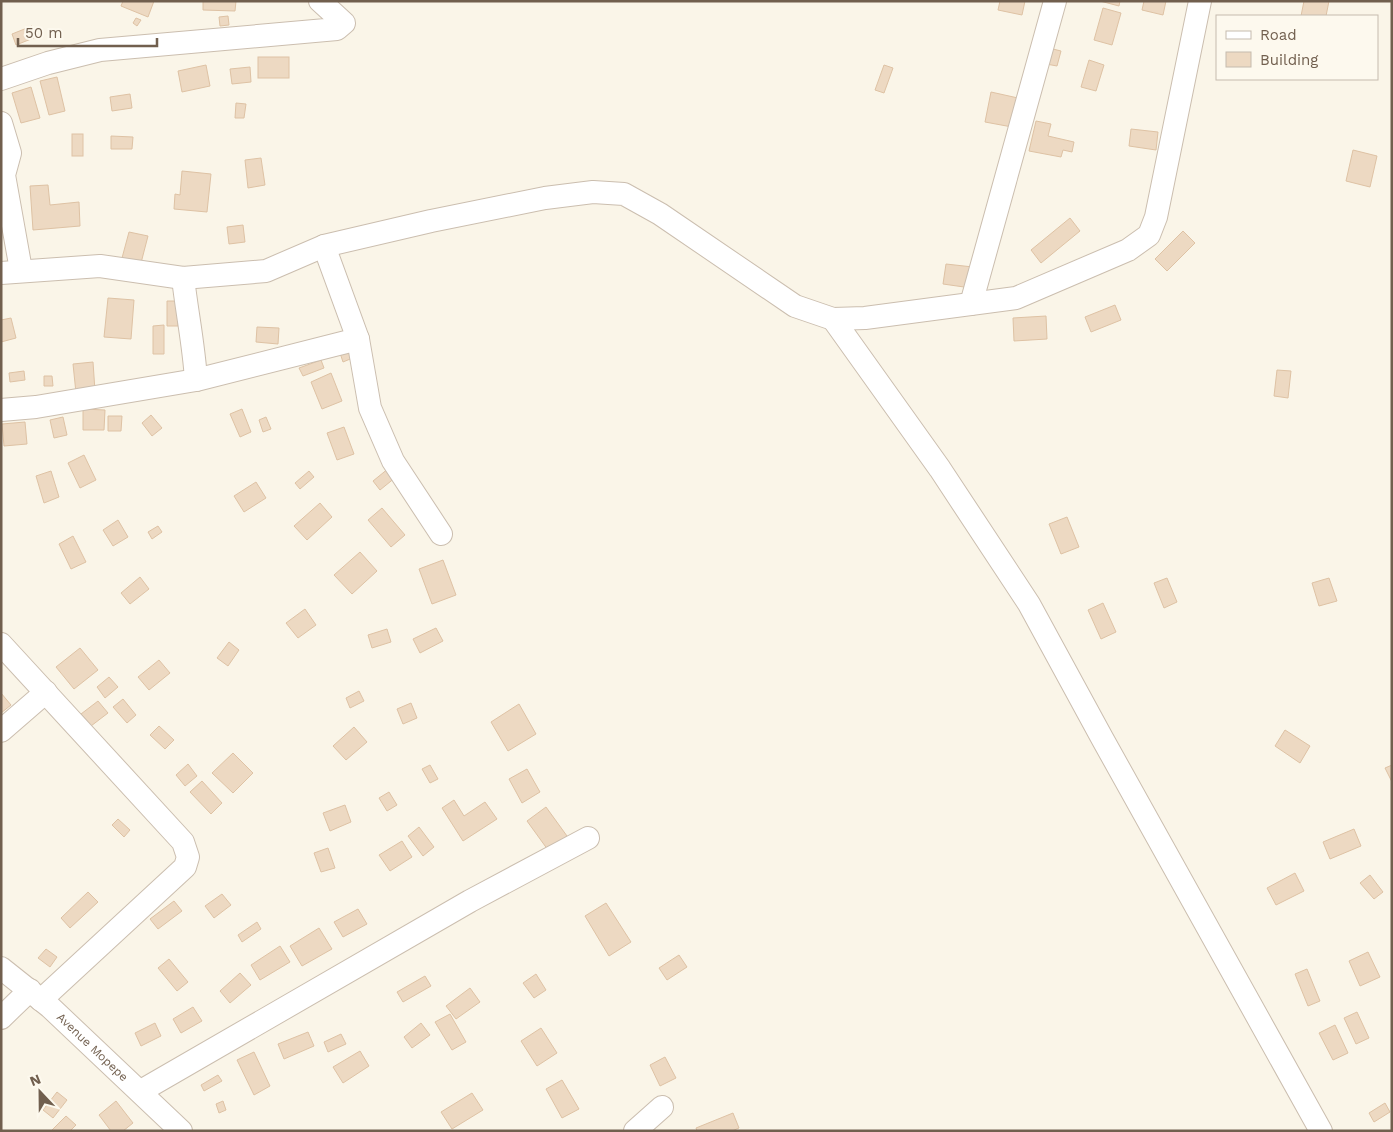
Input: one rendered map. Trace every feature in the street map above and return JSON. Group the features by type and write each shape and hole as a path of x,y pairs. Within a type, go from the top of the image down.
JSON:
{"street":[{"path":"1,80 48,63 100,50 337,29 344,23 320,1"},
{"path":"971,304 1055,1"},
{"path":"1,123 10,153 4,174 11,272 100,266 183,278 266,271 324,246 431,221 545,198 592,192 624,194 680,226 795,306 833,319 865,318 1016,298 1040,290 1128,250 1149,235 1156,217 1200,1"},
{"path":"324,246 358,339 370,408 392,461 441,534"},
{"path":"183,278 188,327 194,345 196,380"},
{"path":"833,319 940,469 1029,604 1322,1131"},
{"path":"1,410 36,407 196,380 358,339"},
{"path":"1,644 183,842 188,856 185,867 35,995 1,1018"},
{"path":"1,731 46,692"},
{"path":"141,1091 470,901 588,838"},
{"name":"Avenue Mopepe","path":"1,968 35,995 141,1091 181,1131"},
{"path":"635,1131 662,1107"}],"building":[{"path":"123,1 154,1 148,17 121,6"},
{"path":"203,1 236,1 235,11 203,10"},
{"path":"1000,1 1025,1 1022,15 998,10"},
{"path":"1100,1 1120,1 1119,6"},
{"path":"1144,1 1166,1 1163,15 1142,10"},
{"path":"1304,1 1329,1 1326,15 1301,15"},
{"path":"1103,8 1121,13 1112,45 1094,40"},
{"path":"228,16 229,25 220,26 219,17"},
{"path":"136,18 141,20 137,26 133,23"},
{"path":"32,26 36,37 16,45 12,34"},
{"path":"1049,48 1061,51 1057,66 1046,64"},
{"path":"258,57 289,57 289,78 258,78"},
{"path":"1089,60 1104,65 1096,91 1081,87"},
{"path":"206,65 210,86 182,92 178,71"},
{"path":"884,65 893,68 884,93 875,90"},
{"path":"250,67 251,82 232,84 230,69"},
{"path":"57,77 65,111 49,115 40,81"},
{"path":"31,87 40,118 21,123 12,93"},
{"path":"991,92 1018,98 1012,127 985,122"},
{"path":"130,94 132,108 112,111 110,97"},
{"path":"236,103 246,104 244,118 235,118"},
{"path":"1036,121 1051,124 1048,136 1074,142 1072,152 1063,150 1061,157 1029,151"},
{"path":"1131,129 1158,132 1156,150 1129,146"},
{"path":"72,134 83,134 83,156 72,156"},
{"path":"111,136 133,137 132,149 111,149"},
{"path":"1353,150 1377,156 1370,187 1346,181"},
{"path":"261,158 265,185 248,188 245,160"},
{"path":"182,171 211,174 207,212 174,209 175,194 180,195"},
{"path":"48,185 50,205 79,202 80,226 33,230 30,186"},
{"path":"1070,218 1080,231 1041,263 1031,250"},
{"path":"243,225 245,242 229,244 227,227"},
{"path":"1183,231 1195,243 1167,271 1155,259"},
{"path":"129,232 148,236 141,263 122,258"},
{"path":"946,264 973,267 971,288 943,284"},
{"path":"108,298 134,300 131,339 104,337"},
{"path":"167,301 177,301 178,326 167,326"},
{"path":"1115,305 1121,320 1091,332 1085,317"},
{"path":"1046,316 1047,339 1014,341 1013,318"},
{"path":"11,318 16,338 1,342 1,320"},
{"path":"164,325 164,354 153,354 153,326"},
{"path":"257,327 279,328 278,344 256,342"},
{"path":"352,348 355,357 343,362 340,353"},
{"path":"321,360 324,368 303,376 299,368"},
{"path":"93,362 95,391 76,393 73,364"},
{"path":"1277,370 1291,371 1288,398 1274,396"},
{"path":"24,371 25,380 10,382 9,373"},
{"path":"331,373 342,401 322,409 311,382"},
{"path":"44,376 52,376 53,386 44,386"},
{"path":"83,409 105,410 104,430 83,430"},
{"path":"242,409 251,432 240,437 230,414"},
{"path":"151,415 162,428 152,436 142,423"},
{"path":"108,416 122,416 121,431 108,431"},
{"path":"63,417 67,435 54,438 50,420"},
{"path":"266,417 271,429 263,432 259,420"},
{"path":"25,422 27,444 4,446 2,424"},
{"path":"344,427 354,454 337,460 327,433"},
{"path":"84,455 96,480 80,488 68,463"},
{"path":"389,468 396,477 380,490 373,481"},
{"path":"51,471 59,497 44,503 36,476"},
{"path":"309,471 314,477 300,489 295,483"},
{"path":"256,482 266,498 244,512 234,496"},
{"path":"320,503 332,517 307,540 294,526"},
{"path":"382,508 405,535 391,547 368,520"},
{"path":"1067,517 1079,547 1061,554 1049,524"},
{"path":"118,520 128,537 113,546 103,530"},
{"path":"158,526 162,532 152,539 148,532"},
{"path":"73,536 86,562 71,569 59,544"},
{"path":"360,552 377,571 352,594 334,575"},
{"path":"443,560 456,595 432,604 419,569"},
{"path":"140,577 149,589 130,604 121,593"},
{"path":"1167,578 1177,602 1164,608 1154,583"},
{"path":"1329,578 1337,601 1319,606 1312,583"},
{"path":"1103,603 1116,632 1101,639 1088,610"},
{"path":"305,609 316,625 298,638 286,623"},
{"path":"436,628 443,641 420,653 413,639"},
{"path":"387,629 391,642 372,648 368,635"},
{"path":"229,642 239,650 228,666 217,658"},
{"path":"80,648 98,670 74,689 56,667"},
{"path":"159,660 170,673 149,690 138,677"},
{"path":"109,677 118,687 105,698 97,687"},
{"path":"359,691 364,701 350,708 346,698"},
{"path":"1,693 11,705 1,713"},
{"path":"123,699 136,715 127,723 113,707"},
{"path":"98,701 108,713 91,726 81,714"},
{"path":"411,703 417,718 403,724 397,709"},
{"path":"519,704 536,734 508,751 491,722"},
{"path":"159,726 174,740 165,749 150,735"},
{"path":"354,727 367,742 346,760 333,746"},
{"path":"1285,730 1310,746 1300,763 1275,746"},
{"path":"233,753 253,773 233,793 212,773"},
{"path":"188,764 197,776 185,786 176,775"},
{"path":"430,765 438,779 430,783 422,769"},
{"path":"1392,765 1392,782 1385,768"},
{"path":"527,769 540,792 522,803 509,779"},
{"path":"202,781 222,803 211,814 190,792"},
{"path":"389,792 397,805 387,811 379,798"},
{"path":"454,800 464,816 485,802 497,819 463,841 442,808"},
{"path":"345,805 351,822 330,831 323,813"},
{"path":"546,807 567,836 548,850 527,821"},
{"path":"118,819 130,830 124,837 112,825"},
{"path":"419,827 434,847 423,856 408,836"},
{"path":"1354,829 1361,846 1330,859 1323,842"},
{"path":"402,841 412,857 390,871 379,855"},
{"path":"328,848 335,868 321,872 314,853"},
{"path":"1295,873 1304,891 1276,905 1267,888"},
{"path":"1370,875 1383,892 1374,899 1360,883"},
{"path":"88,892 98,902 70,928 61,918"},
{"path":"222,894 231,905 214,918 205,906"},
{"path":"174,901 182,911 158,929 150,919"},
{"path":"606,903 631,942 609,956 585,916"},
{"path":"358,909 367,924 343,937 334,922"},
{"path":"257,922 261,929 242,942 238,935"},
{"path":"319,928 332,949 302,966 290,946"},
{"path":"280,946 290,962 260,980 251,965"},
{"path":"46,949 57,957 50,967 38,958"},
{"path":"1368,952 1380,977 1360,986 1349,961"},
{"path":"679,955 687,967 667,980 659,968"},
{"path":"169,959 188,982 177,991 158,968"},
{"path":"1307,969 1320,1001 1308,1006 1295,974"},
{"path":"240,973 251,985 230,1003 220,991"},
{"path":"536,974 546,990 534,998 523,983"},
{"path":"425,976 431,986 403,1002 397,992"},
{"path":"470,988 480,1002 456,1019 446,1006"},
{"path":"193,1007 202,1021 181,1033 173,1019"},
{"path":"1357,1012 1369,1038 1356,1044 1344,1018"},
{"path":"450,1014 466,1042 452,1050 435,1022"},
{"path":"155,1023 161,1036 141,1046 135,1033"},
{"path":"421,1023 430,1035 412,1048 404,1037"},
{"path":"1335,1025 1348,1053 1333,1060 1319,1033"},
{"path":"541,1028 557,1053 537,1066 521,1041"},
{"path":"308,1032 314,1046 284,1059 278,1044"},
{"path":"341,1034 346,1044 328,1052 324,1042"},
{"path":"360,1051 369,1066 343,1083 333,1067"},
{"path":"254,1052 270,1086 254,1095 237,1060"},
{"path":"665,1057 676,1078 660,1086 650,1065"},
{"path":"218,1075 222,1081 204,1091 201,1085"},
{"path":"562,1080 579,1109 562,1118 546,1089"},
{"path":"57,1092 67,1100 53,1118 43,1110"},
{"path":"472,1093 483,1110 452,1129 441,1112"},
{"path":"116,1101 133,1123 123,1131 111,1131 99,1115"},
{"path":"223,1101 226,1110 219,1113 216,1104"},
{"path":"1385,1103 1390,1112 1374,1122 1369,1113"},
{"path":"733,1113 739,1128 732,1131 697,1131 696,1128"},
{"path":"66,1116 76,1125 70,1131 51,1131"}]}
